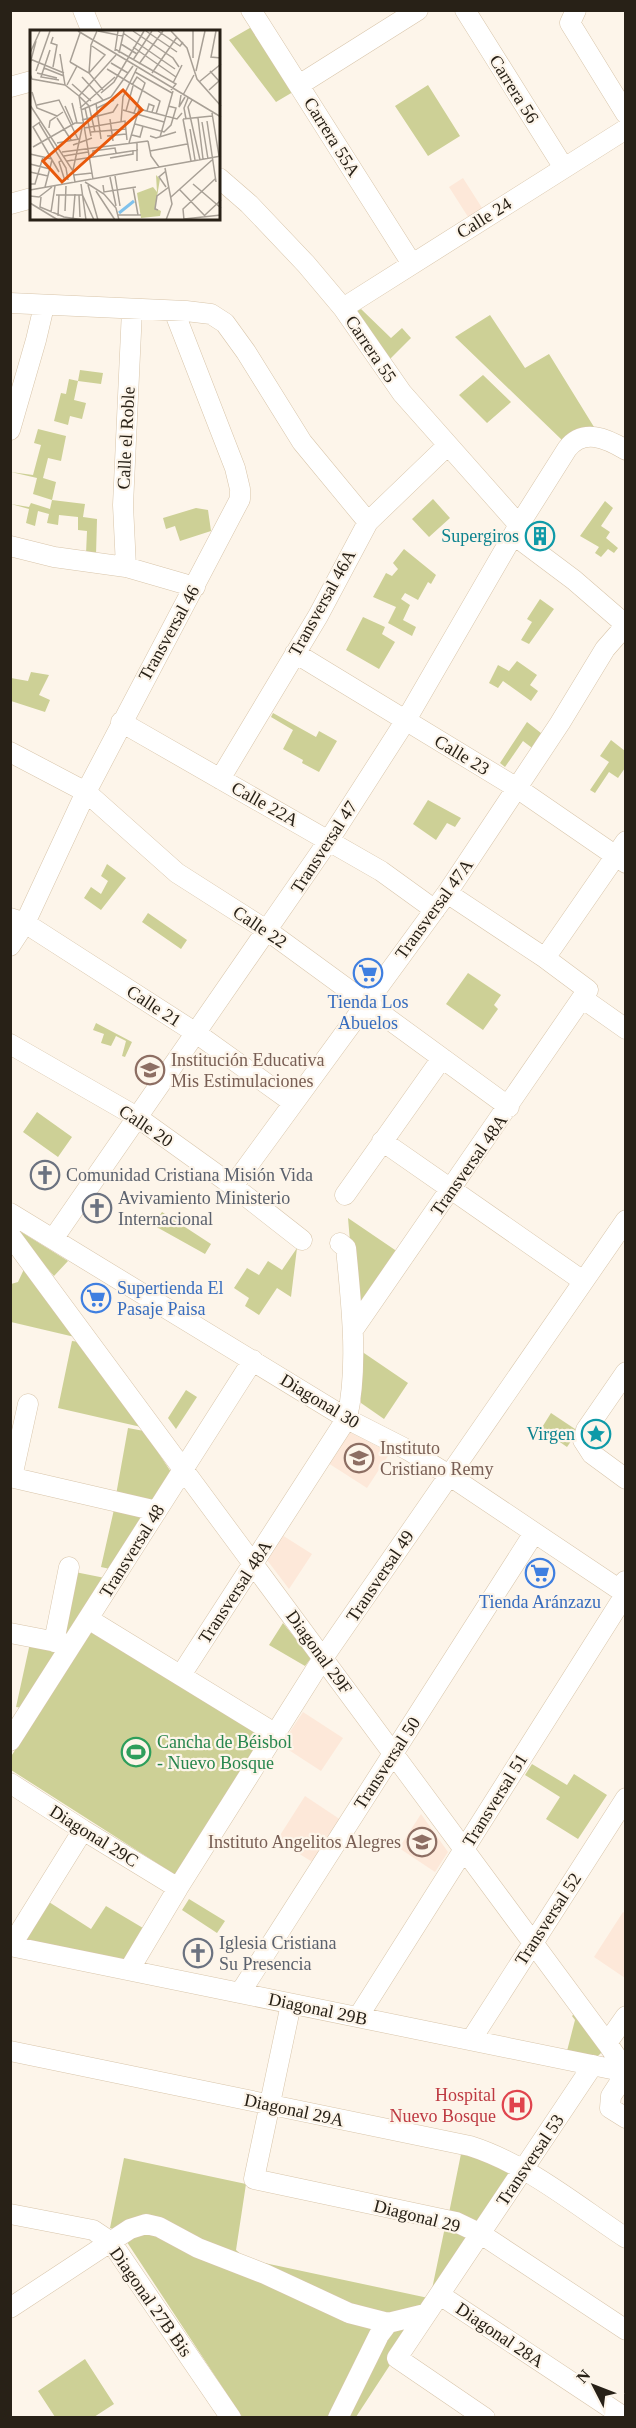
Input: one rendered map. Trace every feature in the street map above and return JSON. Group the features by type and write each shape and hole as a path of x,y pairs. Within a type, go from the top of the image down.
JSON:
{"street":[{"path":"83,10 91,30"},
{"name":"Carrera 55A","path":"251,10 412,264"},
{"path":"299,85 418,10"},
{"name":"Carrera 56","path":"465,10 564,168"},
{"path":"573,14 570,23 626,114"},
{"path":"10,87 30,82"},
{"name":"Calle 24","path":"343,308 626,129"},
{"name":"Carrera 55","path":"220,179 267,222 343,308 402,393 516,530 626,625"},
{"path":"10,204 30,199"},
{"path":"10,303 211,314 225,323 238,340 302,442 368,522"},
{"path":"10,430 44,306"},
{"name":"Calle el Roble","path":"126,567 123,505 132,310"},
{"name":"Transversal 46","path":"10,946 18,921 240,499 235,468 174,311"},
{"name":"Transversal 47","path":"53,1239 329,840 406,720 516,530 573,441 586,435 593,436 626,450"},
{"name":"Transversal 46A","path":"220,779 318,616 368,522 447,446"},
{"path":"10,546 54,557 126,567 195,587"},
{"name":"Transversal 47A","path":"232,1186 447,893 560,723 604,650 626,625"},
{"name":"Calle 23","path":"295,653 622,853"},
{"name":"Calle 22A","path":"121,722 381,871 435,910"},
{"name":"Calle 22","path":"10,752 86,792 177,873 268,931 509,1107"},
{"path":"545,958 622,853"},
{"path":"447,893 545,958 588,990 582,998 626,1029"},
{"name":"Calle 21","path":"18,921 196,1033 292,1102"},
{"name":"Transversal 48A","path":"353,1330 582,998"},
{"name":"Calle 20","path":"10,1044 137,1117 302,1240"},
{"path":"345,1195 442,1058"},
{"path":"382,1140 583,1281"},
{"name":"Diagonal 30","path":"10,1213 347,1418 408,1450 534,1533 625,1589"},
{"name":"Transversal 49","path":"129,1970 178,1887 323,1658 626,1220"},
{"name":"Diagonal 29F","path":"10,1235 464,1848 626,2072"},
{"path":"340,1243 346,1248 353,1330 350,1405 347,1418"},
{"name":"Transversal 48","path":"10,1741 64,1644 90,1620 253,1360"},
{"path":"626,1372 586,1430 583,1440 588,1451 626,1479"},
{"path":"28,1404 11,1477 157,1510"},
{"name":"Transversal 48A","path":"181,1675 347,1418"},
{"name":"Transversal 50","path":"240,1993 534,1533"},
{"path":"10,1633 64,1644 69,1567"},
{"name":"Transversal 51","path":"358,2017 621,1601 625,1589"},
{"path":"90,1620 276,1734"},
{"name":"Diagonal 29C","path":"10,1783 178,1887"},
{"name":"Transversal 52","path":"471,2040 626,1798"},
{"path":"11,1946 83,1830"},
{"name":"Diagonal 29B","path":"11,1946 626,2072"},
{"path":"270,2104 291,2004"},
{"path":"607,2043 626,2016"},
{"name":"Diagonal 29A","path":"10,2051 461,2143 488,2152 524,2170 626,2238"},
{"name":"Transversal 53","path":"485,2418 397,2358 593,2065"},
{"path":"626,2072 611,2096 610,2108 626,2118"},
{"name":"Diagonal 29","path":"270,2104 254,2179 456,2222 481,2234 626,2330"},
{"name":"Diagonal 27B Bis","path":"10,2214 93,2230 111,2242 231,2418"},
{"path":"10,2308 130,2229 146,2224 198,2248 265,2274 349,2313 388,2323 425,2314"},
{"name":"Diagonal 28A","path":"440,2295 622,2414"},
{"path":"338,2418 379,2335 388,2323"}],"shaded area":[{"path":"463,178 484,211 470,220 449,187"},
{"name":"Instituto Cristiano Remy","path":"348,1431 390,1453 367,1488 328,1463"},
{"path":"282,1535 312,1554 289,1589 267,1560"},
{"path":"303,1712 343,1738 321,1771 281,1745"},
{"path":"305,1796 341,1820 314,1863 277,1840"},
{"name":"Instituto Angelitos Alegres","path":"421,1814 448,1852 435,1872 399,1848"},
{"path":"623,1912 626,1914 625,1978 594,1957"}],"green space":[{"path":"255,25 298,89 276,102 229,40"},
{"path":"428,85 460,136 428,156 395,106"},
{"path":"361,309 391,338 402,328 411,338 389,360 355,312"},
{"path":"490,315 525,368 549,354 594,427 575,431 563,441 455,337"},
{"path":"80,370 103,373 101,384 78,381"},
{"path":"483,375 511,402 487,423 459,395"},
{"path":"69,379 78,381 74,400 86,403 82,419 70,416 68,425 54,421 61,393 66,394"},
{"path":"38,429 66,436 61,461 48,458 43,478 56,482 52,500 33,494 37,478 11,472 33,475 41,445 34,443"},
{"path":"433,499 450,518 429,537 412,519"},
{"path":"52,500 85,504 83,517 97,519 96,555 86,554 87,531 78,530 78,517 59,515 58,525 47,523 49,514 38,511 35,526 26,523 29,509 11,504 29,507 31,503 50,509"},
{"path":"605,501 613,508 601,526 610,532 606,538 618,548 614,553 608,549 601,557 595,553 599,547 580,536"},
{"path":"196,508 208,510 211,531 180,541 175,526 166,529 163,518"},
{"path":"404,549 436,575 431,584 428,582 418,600 405,593 401,599 410,605 403,620 416,627 412,636 388,623 396,607 373,597 386,573 392,576 398,569 393,563"},
{"path":"540,599 554,609 529,644 521,640 532,622 527,619"},
{"path":"363,617 385,627 382,634 395,642 379,669 346,650"},
{"path":"517,661 537,675 530,685 538,691 531,701 503,681 498,688 489,683 498,665 509,671"},
{"path":"31,672 49,675 39,695 50,700 45,712 11,701 11,678 28,681"},
{"path":"273,713 316,737 319,731 337,741 319,772 283,749 293,730 271,717"},
{"path":"527,722 546,737 536,751 523,741 505,767 500,763"},
{"path":"611,740 625,751 625,768 618,778 609,772 595,793 590,790 609,762 600,756"},
{"path":"428,800 461,818 455,827 447,823 436,840 413,824"},
{"path":"107,864 126,878 101,910 84,898 91,887 101,894 108,881 101,876"},
{"path":"148,913 187,940 181,949 142,922"},
{"path":"468,973 501,995 494,1005 498,1009 483,1030 446,1004"},
{"path":"96,1023 132,1042 125,1057 122,1056 126,1041 116,1036 111,1046 101,1043 104,1034 93,1030"},
{"path":"37,1112 72,1137 58,1157 23,1132"},
{"path":"162,1212 211,1244 205,1254 153,1225"},
{"path":"348,1218 398,1252 356,1312"},
{"path":"10,1225 68,1261 54,1276"},
{"path":"297,1248 291,1297 277,1288 259,1315 245,1306 249,1298 234,1288 247,1268 259,1275 268,1261 282,1270"},
{"path":"25,1267 79,1338 11,1322 11,1284 18,1282"},
{"path":"72,1341 80,1342 141,1427 58,1408"},
{"path":"361,1351 408,1383 384,1419 361,1403"},
{"path":"186,1390 197,1397 176,1429 168,1418"},
{"path":"551,1413 578,1431 567,1447 541,1429"},
{"path":"128,1428 144,1431 173,1475 152,1504 116,1495"},
{"path":"115,1505 147,1512 110,1569 101,1567"},
{"path":"70,1571 105,1578 70,1640 57,1637"},
{"path":"283,1623 311,1658 305,1666 269,1645"},
{"name":"Cancha de Béisbol - Nuevo Bosque","path":"95,1626 267,1736 177,1876 11,1770 10,1758"},
{"path":"30,1643 62,1648 23,1708 16,1707"},
{"path":"532,1764 567,1785 574,1774 607,1795 578,1839 546,1819 560,1797 525,1775"},
{"path":"189,1899 225,1921 217,1933 182,1910"},
{"path":"49,1902 91,1929 106,1906 143,1928 121,1964 23,1943"},
{"path":"574,2014 602,2052 598,2056 567,2051 575,2020 572,2016"},
{"path":"462,2149 511,2170 480,2225 449,2213"},
{"path":"124,2158 246,2184 236,2250 246,2259 433,2299 356,2417 242,2417 119,2230 110,2228"},
{"path":"445,2227 472,2238 432,2289"},
{"path":"85,2359 114,2404 94,2417 55,2417 38,2391"}],"place":[{"name":"Supergiros","path":"540,536"},
{"name":"Tienda Los Abuelos","path":"368,973"},
{"name":"Institución Educativa Mis Estimulaciones","path":"150,1070"},
{"name":"Comunidad Cristiana Misión Vida","path":"45,1175"},
{"name":"Avivamiento Ministerio Internacional","path":"97,1208"},
{"name":"Supertienda El Pasaje Paisa","path":"96,1298"},
{"name":"Virgen","path":"596,1434"},
{"name":"Instituto Cristiano Remy","path":"359,1458"},
{"name":"Tienda Aránzazu","path":"540,1573"},
{"name":"Cancha de Béisbol - Nuevo Bosque","path":"136,1752"},
{"name":"Instituto Angelitos Alegres","path":"422,1842"},
{"name":"Iglesia Cristiana Su Presencia","path":"198,1953"},
{"name":"Hospital Nuevo Bosque","path":"517,2105"}]}
